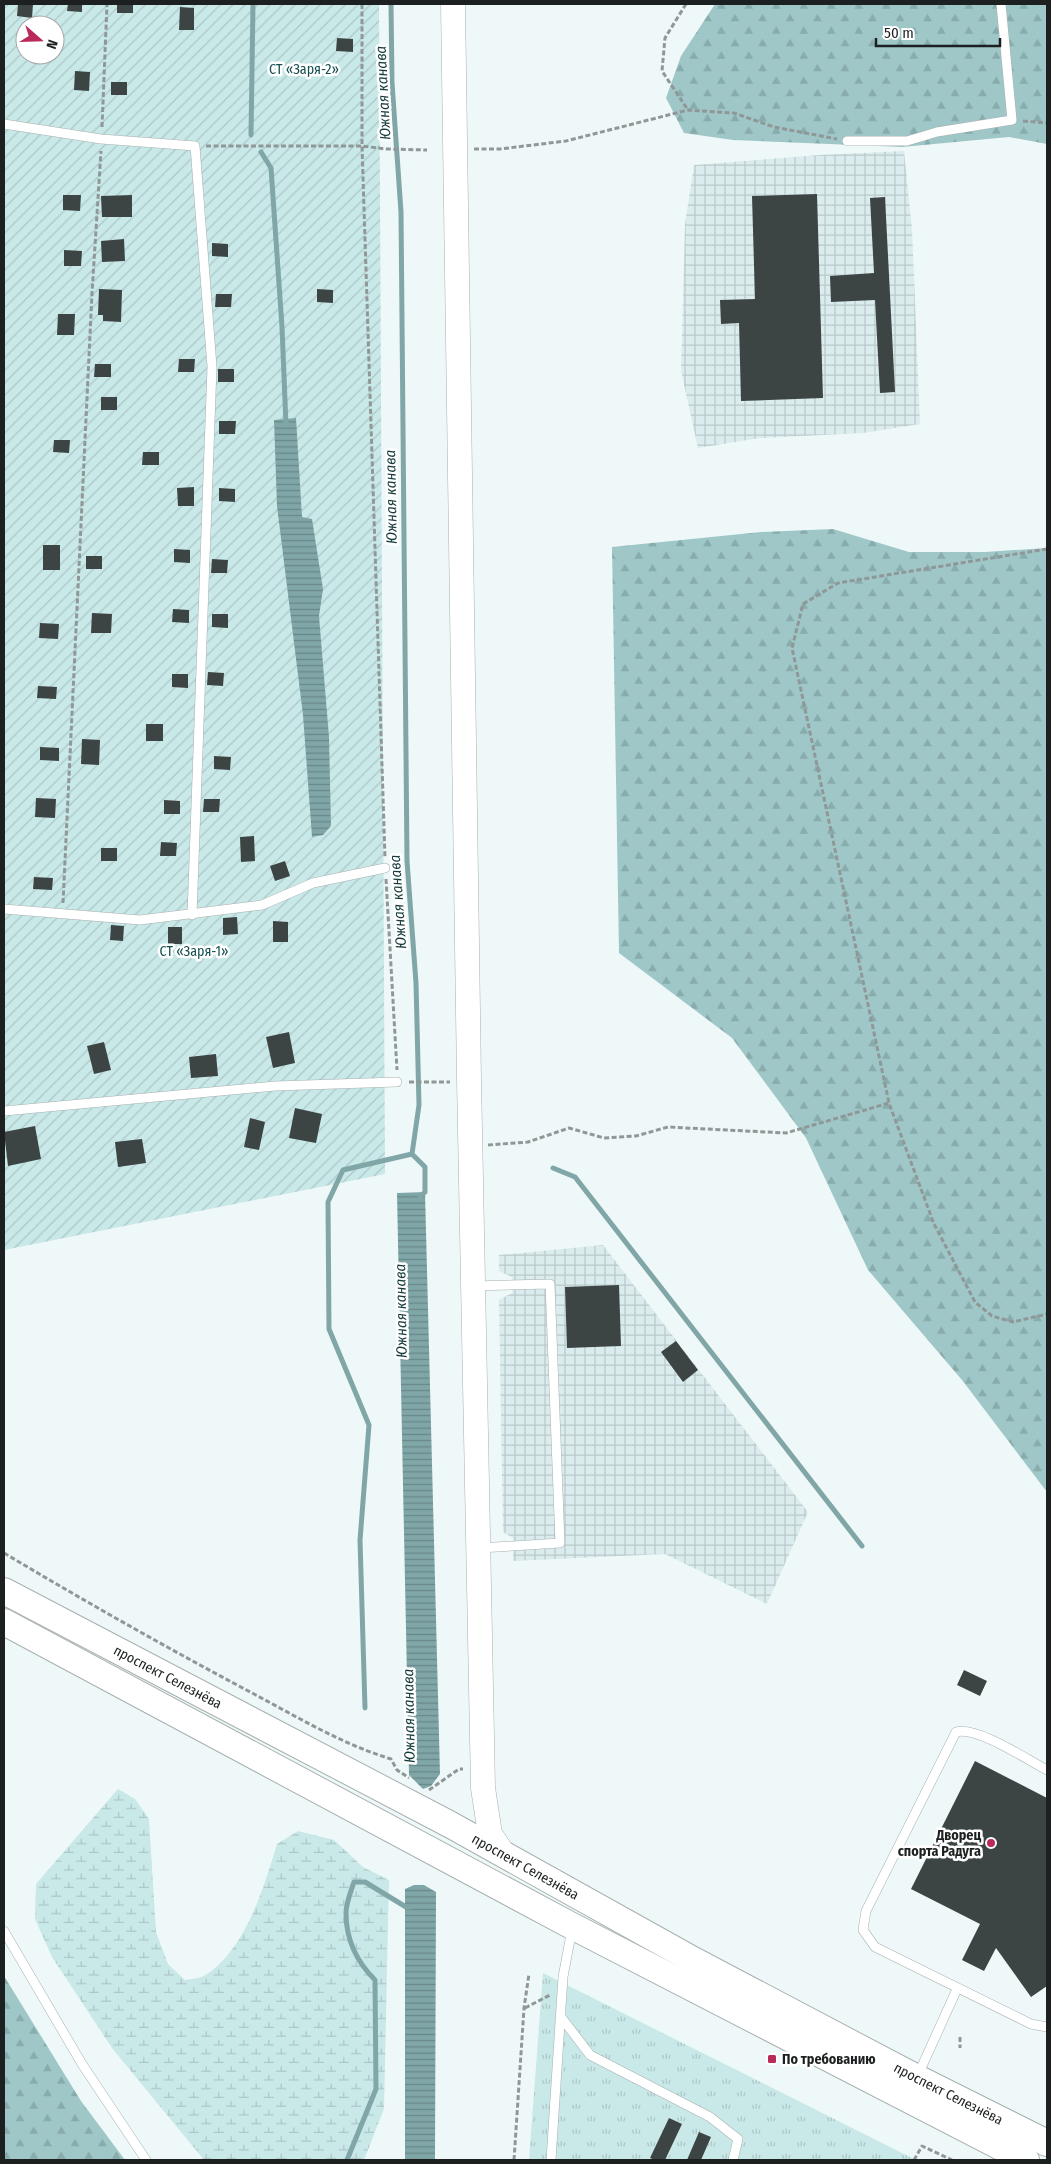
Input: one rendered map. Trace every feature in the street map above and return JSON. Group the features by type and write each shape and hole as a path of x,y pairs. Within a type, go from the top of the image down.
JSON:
{"main road":[{"path":"453,4 483,1798 490,1834 504,1855"},
{"name":"проспект Селезнёва","path":"4,1592 451,1825 695,1961 916,2078 1047,2143"},
{"name":"проспект Селезнёва","path":"4,1622 572,1926 1026,2160"},
{"path":"451,1825 469,1819 478,1810 483,1798"}],"lane":[{"path":"847,140 907,141 937,132 1012,120 1001,4"},
{"path":"4,124 102,139 195,146 212,367 192,915"},
{"path":"4,909 140,920 192,915 262,905 313,883 385,868"},
{"path":"4,1111 274,1086 397,1082"},
{"path":"473,1286 550,1284 560,1543 478,1548"},
{"path":"1047,1770 980,1735 964,1730 956,1732 866,1911 863,1930 875,1947 1031,2024 1047,2027"},
{"path":"551,2160 562,1989 572,1926"},
{"path":"4,1931 82,2064 146,2160"},
{"path":"916,2078 957,1989"},
{"path":"560,2017 590,2055 710,2117 731,2132 738,2139 733,2160"}],"path":[{"path":"62,914 108,4"},
{"path":"362,4 362,146 385,868 397,1082 436,1082"},
{"path":"686,4 665,38 662,71 688,110"},
{"path":"468,149 500,149 566,141 688,110 734,113 774,127 847,140"},
{"path":"1012,120 1047,123"},
{"path":"195,146 362,146 386,149 427,150"},
{"path":"1047,549 838,583 803,604 792,648 889,1103 934,1224 975,1302 992,1316 1013,1322 1047,1314"},
{"path":"485,1145 528,1142 569,1128 604,1138 636,1136 668,1127 786,1133 889,1103"},
{"path":"4,1553 158,1643 313,1726 365,1751 391,1759 397,1770 405,1774 415,1785"},
{"path":"420,1790 428,1791 459,1769 466,1769 465,1776"},
{"path":"514,2160 524,2008 529,1974"},
{"path":"524,2008 562,1989"},
{"path":"960,2037 960,2048"},
{"path":"914,2160 922,2146 952,2160"}],"shaded area":[{"path":"904,151 912,229 920,424 863,433 760,438 698,448 681,371 685,224 694,165 820,155"},
{"path":"603,1245 808,1512 767,1604 665,1554 513,1561 513,1538 503,1532 499,1300 512,1293 512,1277 499,1271 499,1255"}],"green space":[{"name":"СТ «Заря-1»","path":"4,4 379,4 385,1174 4,1250"},
{"path":"715,4 1047,4 1047,144 1009,137 902,147 733,140 684,133 666,98 681,56"},
{"path":"833,529 909,552 985,552 1047,548 1047,1492 962,1380 868,1270 806,1138 732,1038 619,953 612,547 761,532"},
{"path":"118,1789 135,1799 149,1819 156,1932 168,1964 185,1980 207,1974 221,1963 233,1949 252,1915 277,1844 298,1831 334,1840 363,1867 389,1880 384,2109 364,2160 204,2160 112,2048 52,1957 35,1919 36,1884"},
{"path":"543,1973 916,2160 529,2160"},
{"path":"4,1976 81,2101 125,2160 4,2160"}],"water":[{"path":"296,418 302,517 312,519 323,589 319,616 329,737 331,826 323,835 312,837 303,715 277,506 274,420"},
{"path":"425,1192 440,1774 431,1786 423,1789 409,1775 397,1193"},
{"path":"414,1885 424,1885 436,1892 435,2160 405,2160 405,1889"}],"building":[{"path":"18,4 33,4 32,15 17,15"},
{"path":"68,4 82,4 82,12 67,11"},
{"path":"117,4 133,4 133,13 117,13"},
{"path":"180,7 194,8 194,30 179,30"},
{"path":"337,38 353,39 353,52 336,51"},
{"path":"75,71 90,72 89,91 74,90"},
{"path":"111,82 127,82 127,95 111,95"},
{"path":"817,194 823,398 741,401 739,323 721,324 720,300 755,299 752,196"},
{"path":"63,195 81,195 80,211 63,210"},
{"path":"132,195 132,217 102,217 101,196"},
{"path":"885,197 895,392 880,393 875,300 831,302 830,276 874,273 870,198"},
{"path":"124,239 125,261 102,262 101,241"},
{"path":"212,243 228,244 228,257 212,256"},
{"path":"64,250 82,251 81,266 64,266"},
{"path":"99,289 122,290 121,322 103,321 103,315 98,315"},
{"path":"317,289 333,290 333,303 317,302"},
{"path":"216,294 232,294 231,307 215,307"},
{"path":"58,314 75,314 74,335 57,335"},
{"path":"179,359 195,359 194,372 178,372"},
{"path":"95,364 111,364 111,377 94,377"},
{"path":"218,369 234,369 234,382 218,382"},
{"path":"101,397 117,397 117,410 101,410"},
{"path":"219,421 236,421 235,434 219,434"},
{"path":"54,440 70,440 69,453 53,452"},
{"path":"143,452 159,452 159,465 142,465"},
{"path":"194,487 194,506 178,506 177,488"},
{"path":"219,488 235,489 235,502 219,501"},
{"path":"43,545 60,545 60,570 43,570"},
{"path":"174,549 190,550 190,563 174,562"},
{"path":"86,556 102,556 102,569 86,569"},
{"path":"212,559 228,560 227,573 211,573"},
{"path":"173,609 189,610 189,623 172,622"},
{"path":"92,613 112,614 111,633 91,633"},
{"path":"212,614 228,614 228,628 212,627"},
{"path":"40,623 59,624 58,639 39,638"},
{"path":"208,672 224,673 223,686 207,685"},
{"path":"172,674 188,674 188,688 172,687"},
{"path":"38,686 57,687 56,699 37,698"},
{"path":"146,724 163,724 163,741 146,741"},
{"path":"82,739 100,740 99,765 81,764"},
{"path":"40,747 59,748 59,761 40,760"},
{"path":"214,756 231,757 230,770 214,769"},
{"path":"36,798 56,799 55,818 35,817"},
{"path":"204,799 220,799 219,812 203,812"},
{"path":"164,800 180,801 180,814 164,814"},
{"path":"254,836 255,861 241,862 240,837"},
{"path":"161,842 177,843 176,856 160,856"},
{"path":"101,848 117,848 117,861 101,861"},
{"path":"285,861 290,876 275,881 270,866"},
{"path":"34,877 53,878 52,890 33,889"},
{"path":"237,917 238,934 223,935 223,918"},
{"path":"273,921 288,922 288,942 273,942"},
{"path":"111,925 124,926 123,941 110,940"},
{"path":"168,927 182,927 182,944 168,944"},
{"path":"289,1032 295,1063 273,1068 266,1037"},
{"path":"104,1042 111,1070 94,1074 87,1046"},
{"path":"216,1054 218,1076 191,1078 189,1057"},
{"path":"295,1108 322,1114 316,1143 289,1138"},
{"path":"250,1118 265,1122 259,1150 244,1147"},
{"path":"35,1126 41,1159 8,1166 4,1132"},
{"path":"142,1139 146,1163 118,1167 115,1142"},
{"path":"619,1285 621,1346 567,1348 565,1287"},
{"path":"676,1341 698,1370 683,1382 661,1352"},
{"path":"964,1670 987,1681 980,1696 957,1685"},
{"name":"Дворец спорта Радуга","path":"975,1761 1047,1798 1047,1986 1031,1997 996,1948 984,1971 962,1960 980,1924 911,1889"},
{"path":"669,2118 682,2124 665,2160 650,2158"},
{"path":"699,2132 711,2137 701,2160 687,2160"}],"waterway":[{"path":"251,135 253,4"},
{"name":"Южная канава","path":"391,4 392,83 401,212 407,861 416,983 419,1105 412,1154 425,1167 425,1192 420,1197"},
{"path":"261,152 271,168 282,327 286,425"},
{"path":"365,1708 360,1540 369,1425 329,1329 328,1202 343,1170 412,1154"},
{"path":"553,1168 575,1177 862,1546"},
{"path":"347,2160 376,2089 375,1980 362,1965 353,1950 346,1923 348,1901 354,1882 365,1882 406,1907 411,1907"}],"place":[{"name":"Дворец спорта Радуга","path":"991,1843"},
{"name":"По требованию","path":"772,2059"}],"park label":[{"name":"СТ «Заря-2»","path":"304,69"}]}
